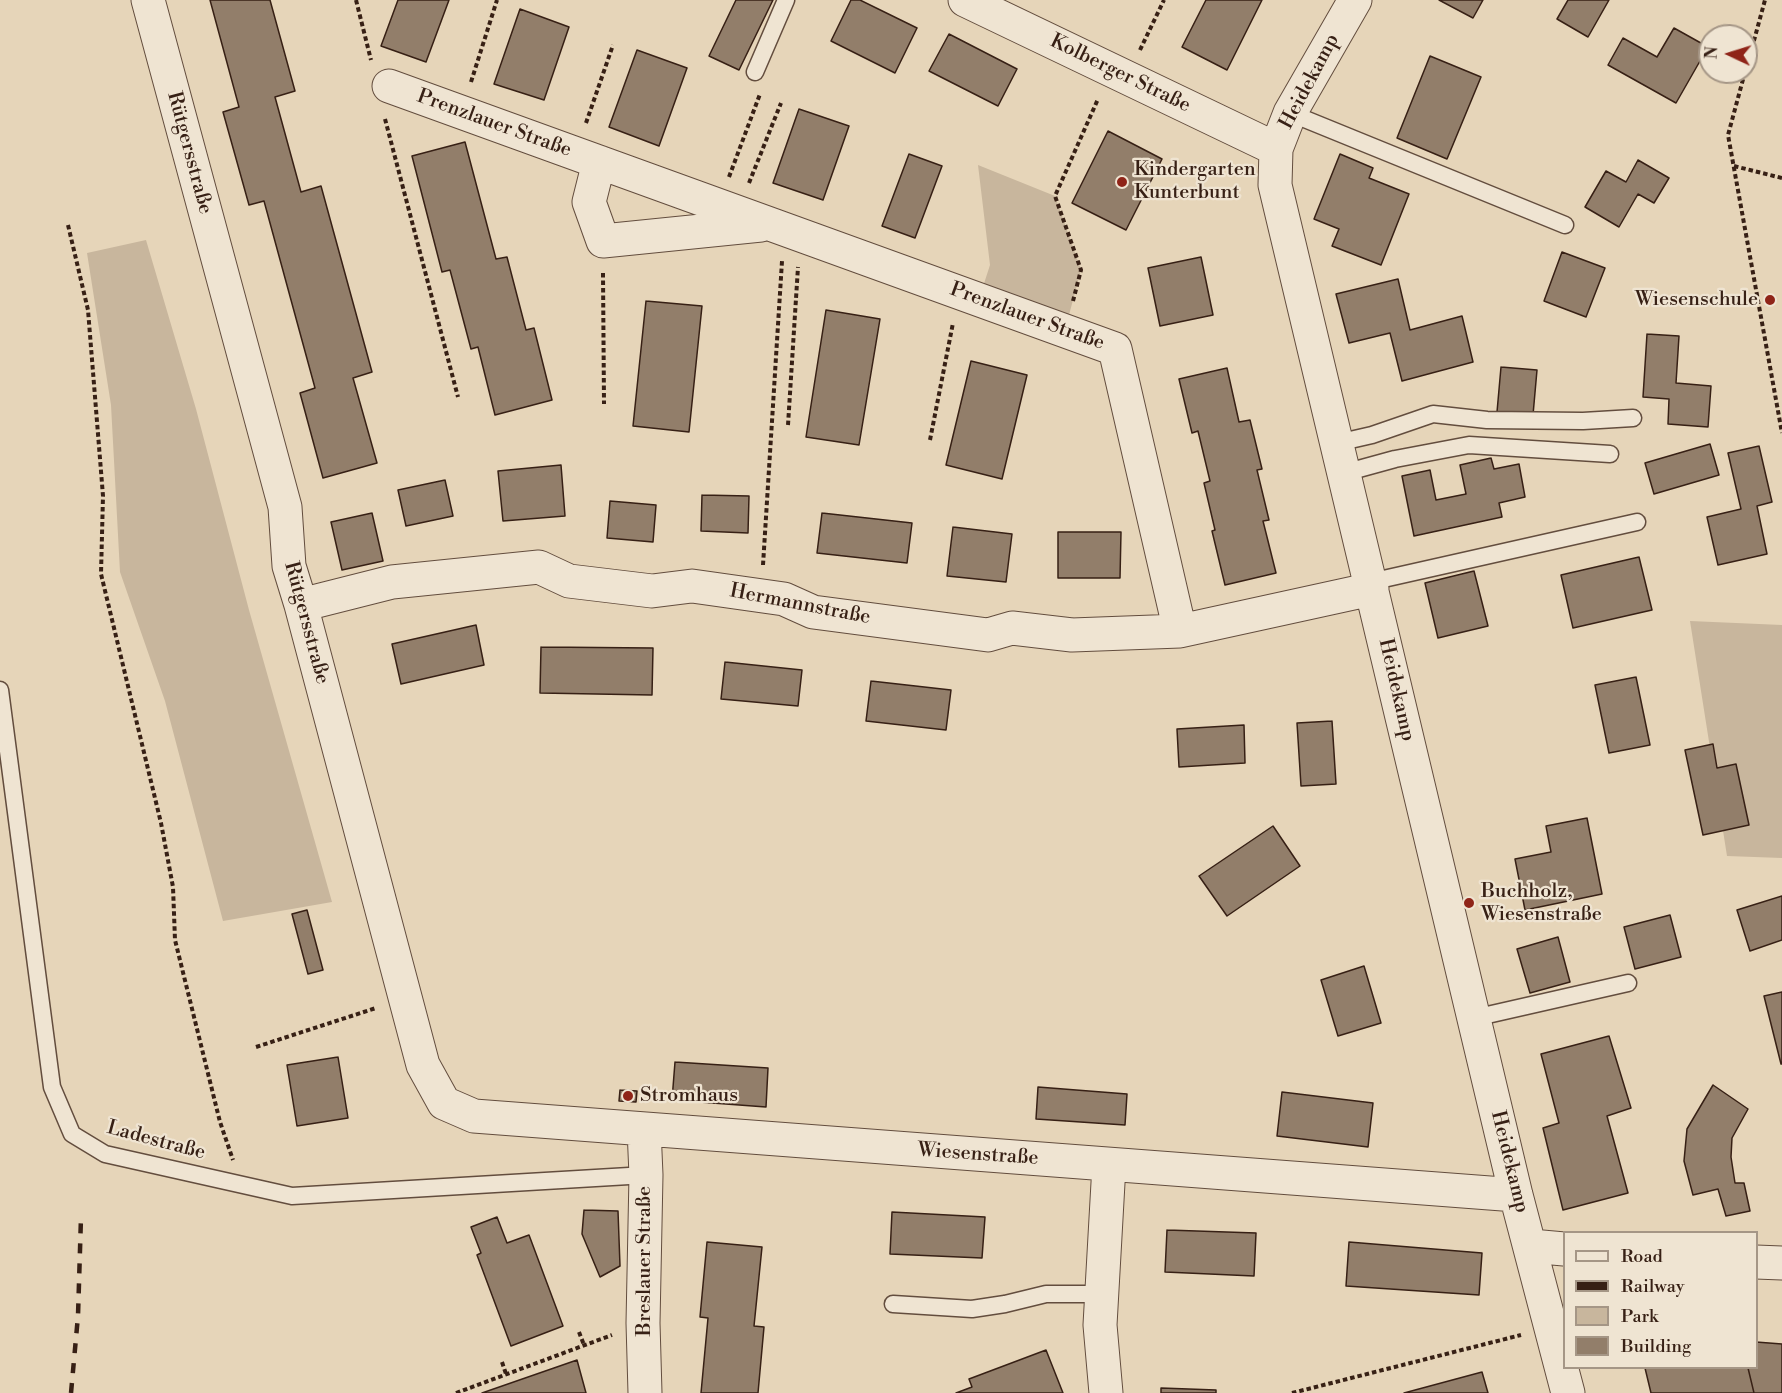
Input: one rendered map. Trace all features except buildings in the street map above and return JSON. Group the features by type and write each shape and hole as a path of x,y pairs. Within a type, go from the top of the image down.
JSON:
{"street":[{"name":"Rütgersstraße","path":"148,0 285,507 289,566 423,1065 444,1103"},
{"name":"Kolberger Straße","path":"964,0 1276,149"},
{"name":"Heidekamp","path":"1355,0 1290,113 1276,149 1275,185 1516,1195 1568,1393"},
{"name":"Prenzlauer Straße","path":"389,86 1115,349 1180,631"},
{"path":"587,158 589,202 603,241"},
{"name":"Prenzlauer Straße","path":"603,241 784,229"},
{"name":"Hermannstraße","path":"301,605 392,582 539,567 569,581 652,591 692,586 784,599 813,612 988,635 1012,628 1072,635 1180,631 1371,585"},
{"name":"Wiesenstraße","path":"444,1103 474,1116 1516,1195"},
{"name":"Breslauer Straße","path":"644,1129 645,1393"},
{"path":"1106,1393 1100,1325 1109,1165"},
{"path":"1531,1246 1563,1249"},
{"path":"1758,1262 1782,1263"}],"lane":[{"path":"755,72 786,0"},
{"path":"1290,113 1565,225"},
{"path":"1340,458 1372,435 1433,414 1487,420 1583,421 1632,418"},
{"path":"1340,458 1395,459 1469,445 1610,454"},
{"path":"1371,585 1637,522"},
{"name":"Ladestraße","path":"0,690 52,1087 72,1134 105,1154 292,1196 645,1175"},
{"path":"1474,1018 1628,983"},
{"path":"893,1304 972,1309 1046,1294 1102,1294"}],"path":[{"path":"356,0 372,63 389,86 384,114 458,397"},
{"path":"461,112 497,0"},
{"path":"1065,330 1082,270 1054,196 1119,74 1164,0"},
{"path":"1758,26 1765,0"},
{"path":"587,158 613,45"},
{"path":"728,209 762,86 755,72"},
{"path":"1742,84 1728,135 1782,433"},
{"path":"728,209 782,103"},
{"path":"1734,166 1782,178"},
{"path":"68,225 88,310 103,496 101,574 161,824 173,886 175,940 220,1122 241,1184"},
{"path":"784,229 788,425"},
{"path":"761,596 784,229"},
{"path":"603,241 604,404"},
{"path":"930,440 959,292"},
{"path":"256,1047 352,1016"},
{"path":"456,1393 643,1323"},
{"path":"1292,1393 1551,1327"},
{"path":"579,1332 585,1345"},
{"path":"502,1362 506,1374"}],"green space":[{"path":"978,165 1055,196 1081,270 1065,330 979,299 990,265"},
{"path":"146,240 196,409 249,610 332,902 223,921 165,701 120,572 111,405 87,253"},
{"path":"1690,621 1782,625 1782,858 1727,856"}],"railway":[{"path":"71,1393 78,1316 81,1217"}],"place":[{"name":"Kindergarten Kunterbunt","path":"1122,182"},
{"name":"Wiesenschule","path":"1770,300"},
{"name":"Buchholz, Wiesenstraße","path":"1469,903"},
{"name":"Stromhaus","path":"628,1096"}]}
